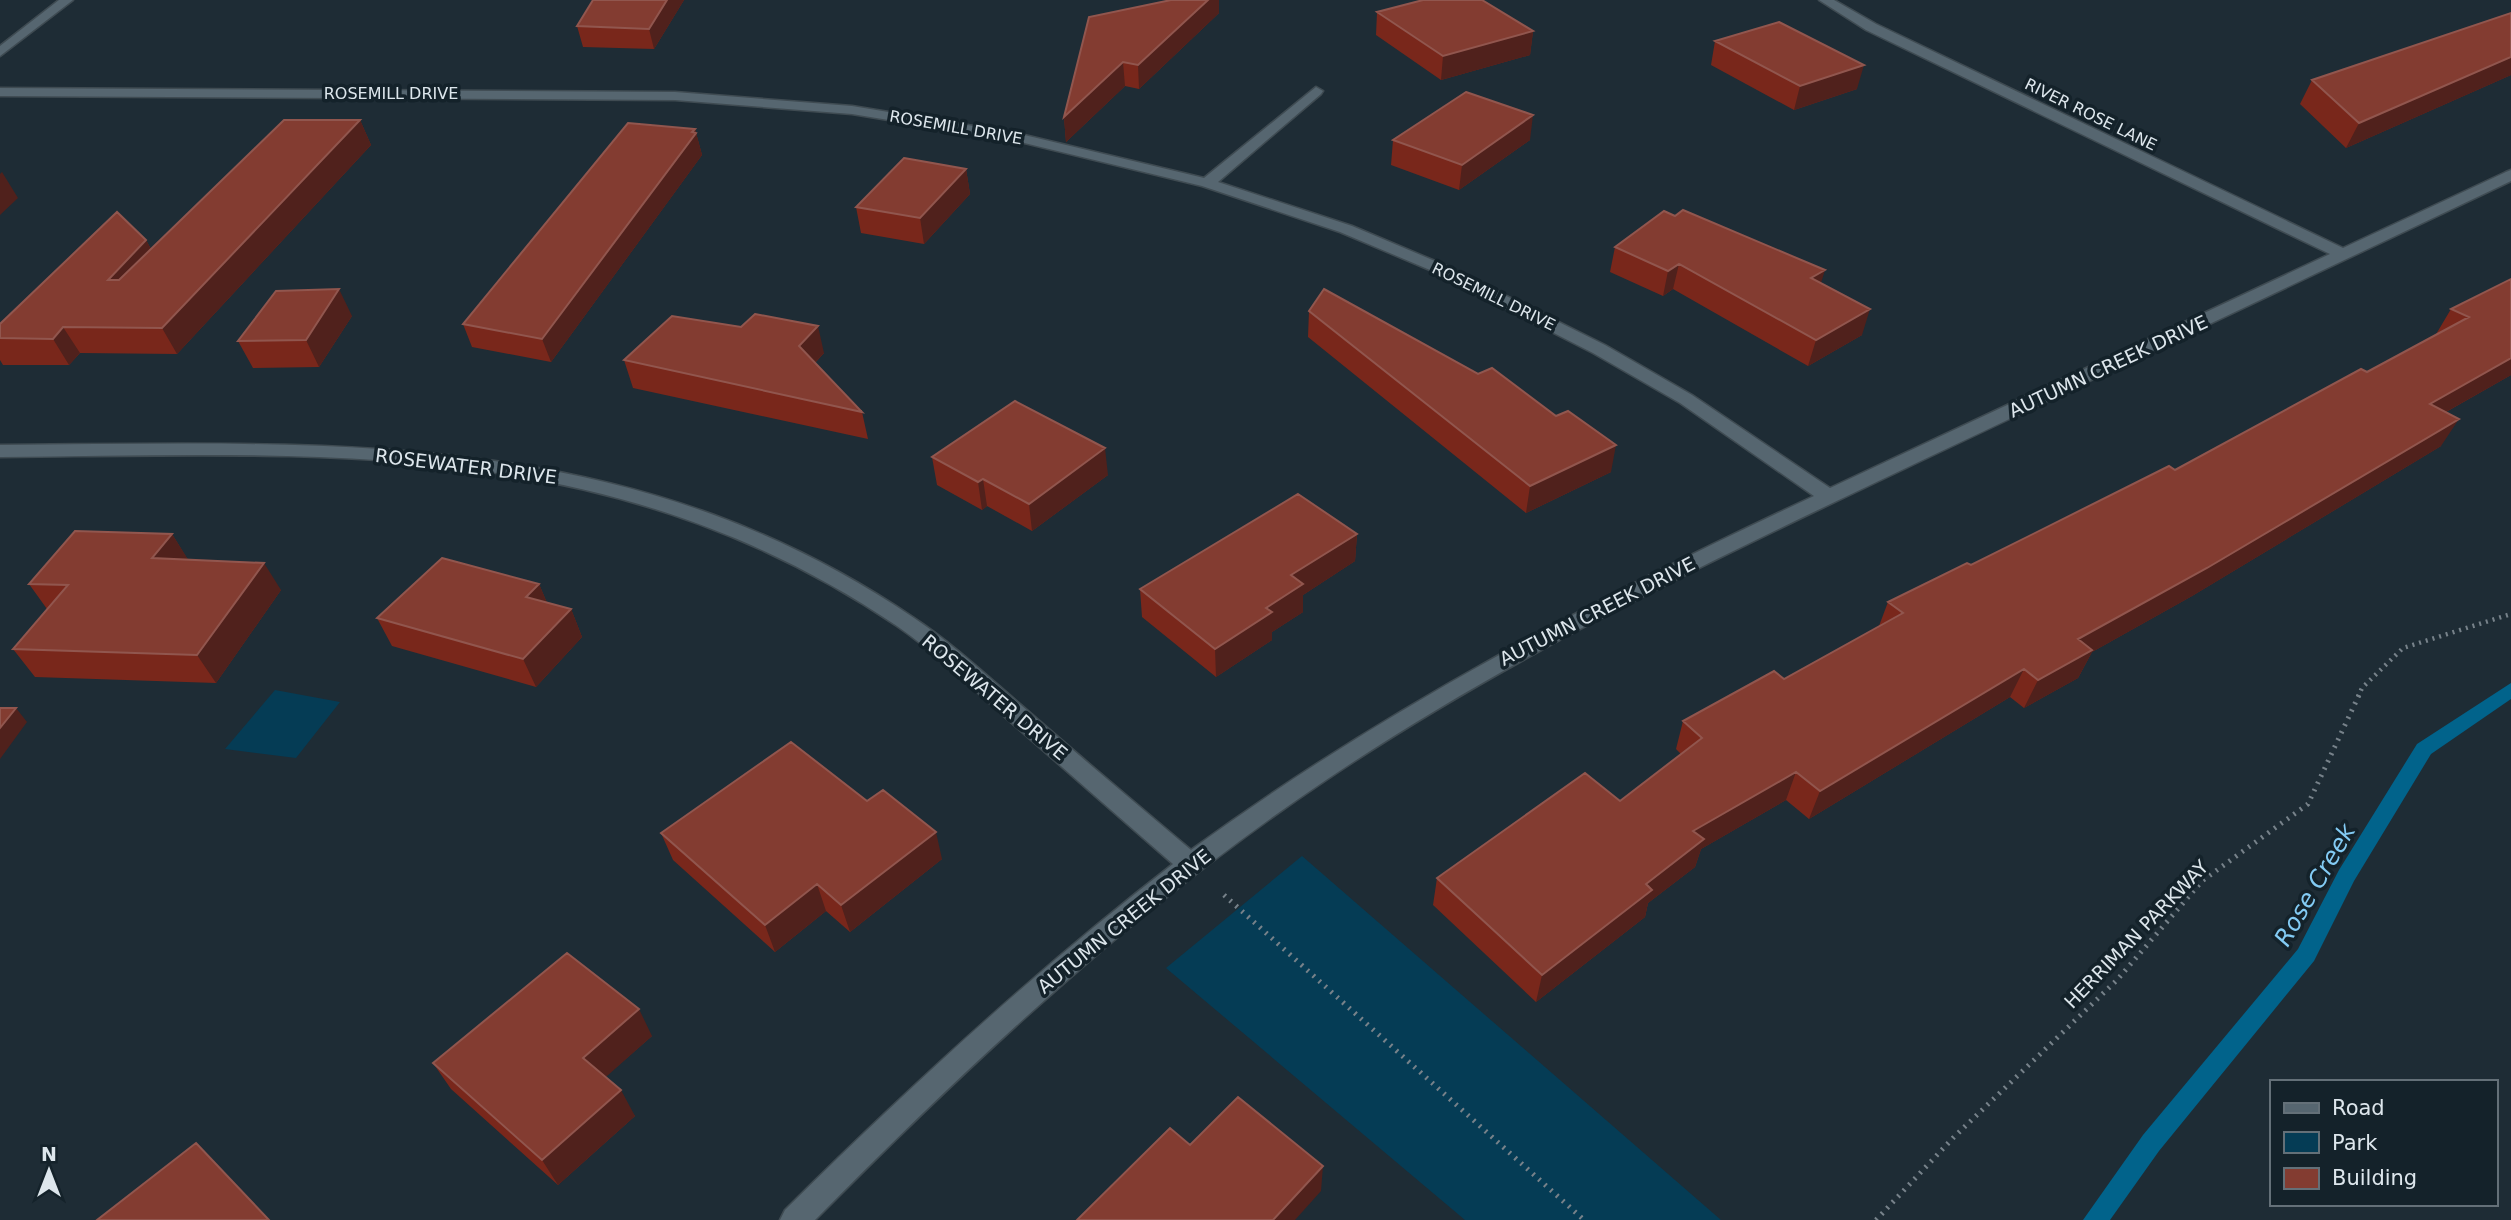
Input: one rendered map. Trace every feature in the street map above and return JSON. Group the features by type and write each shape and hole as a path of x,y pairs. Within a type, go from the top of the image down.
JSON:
{"street":[{"path":"0,52 67,0"},
{"name":"RIVER ROSE LANE","path":"1825,0 1871,27 2343,255"},
{"path":"1208,183 1316,90"},
{"name":"ROSEMILL DRIVE","path":"0,92 592,93 770,102 892,116 980,130 1111,158 1208,183 1346,229 1517,306 1686,399 1829,497"},
{"name":"AUTUMN CREEK DRIVE","path":"795,1220 947,1072 1053,977 1190,864 1320,774 1469,678 1608,602 2511,175"},
{"name":"ROSEWATER DRIVE","path":"0,451 373,454 469,462 564,477 656,502 741,533 824,573 905,621 981,683 1190,864"}],"path":[{"name":"HERRIMAN PARKWAY","path":"1876,1220 1953,1138 2117,980 2203,881 2308,804 2362,688 2403,648 2511,614"},
{"path":"1190,864 1584,1220"}],"green space":[{"path":"275,690 340,702 296,758 225,749"},
{"path":"1302,856 1721,1220 1465,1220 1166,968"}],"building":[{"path":"593,0 667,0 649,29 577,26"},
{"path":"1171,0 1208,0 1138,65 1123,62 1064,117 1089,17"},
{"path":"1423,0 1482,0 1533,31 1443,56 1377,12"},
{"path":"2511,13 2511,57 2359,123 2312,80"},
{"path":"1779,22 1864,65 1800,86 1715,41"},
{"path":"1466,92 1533,115 1462,165 1393,140"},
{"path":"284,120 360,120 162,328 63,327 53,339 0,338 0,324 117,212 146,240 108,280 119,280"},
{"path":"628,123 695,129 692,132 696,133 542,339 463,324"},
{"path":"904,158 966,169 920,218 856,207"},
{"path":"1683,210 1825,270 1811,278 1870,309 1816,340 1679,264 1668,271 1615,247 1664,211 1675,216"},
{"path":"2511,279 2511,358 2430,404 2459,419 2207,568 2078,639 2092,650 2038,680 2024,669 1820,791 1796,772 1693,831 1704,839 1646,884 1652,890 1542,975 1437,878 1585,773 1620,801 1702,738 1683,721 1774,671 1784,679 1903,613 1888,602 1967,563 1971,565 2169,466 2175,470 2361,369 2367,372 2469,317 2451,309"},
{"path":"339,289 306,340 238,341 276,291"},
{"path":"1324,289 1478,374 1492,368 1556,416 1568,411 1616,445 1530,486 1309,311"},
{"path":"755,314 818,326 799,346 862,412 624,360 672,316 741,327"},
{"path":"1015,401 1105,448 1029,504 983,479 978,482 932,457"},
{"path":"1298,494 1357,534 1291,575 1303,584 1266,608 1272,612 1215,649 1140,589"},
{"path":"75,531 172,534 152,558 264,563 197,655 13,649 68,585 29,584"},
{"path":"442,558 539,584 526,597 571,609 523,659 377,618"},
{"path":"0,708 16,708 0,728"},
{"path":"791,742 867,801 883,790 936,832 841,905 817,884 765,925 661,833"},
{"path":"567,953 639,1009 583,1058 621,1090 542,1160 433,1063"},
{"path":"1238,1097 1323,1166 1273,1220 1077,1220 1170,1128 1190,1145"},
{"path":"196,1143 269,1220 97,1220"}],"waterway":[{"name":"Rose Creek","path":"2095,1220 2151,1143 2306,955 2346,876 2424,749 2511,690"}]}
